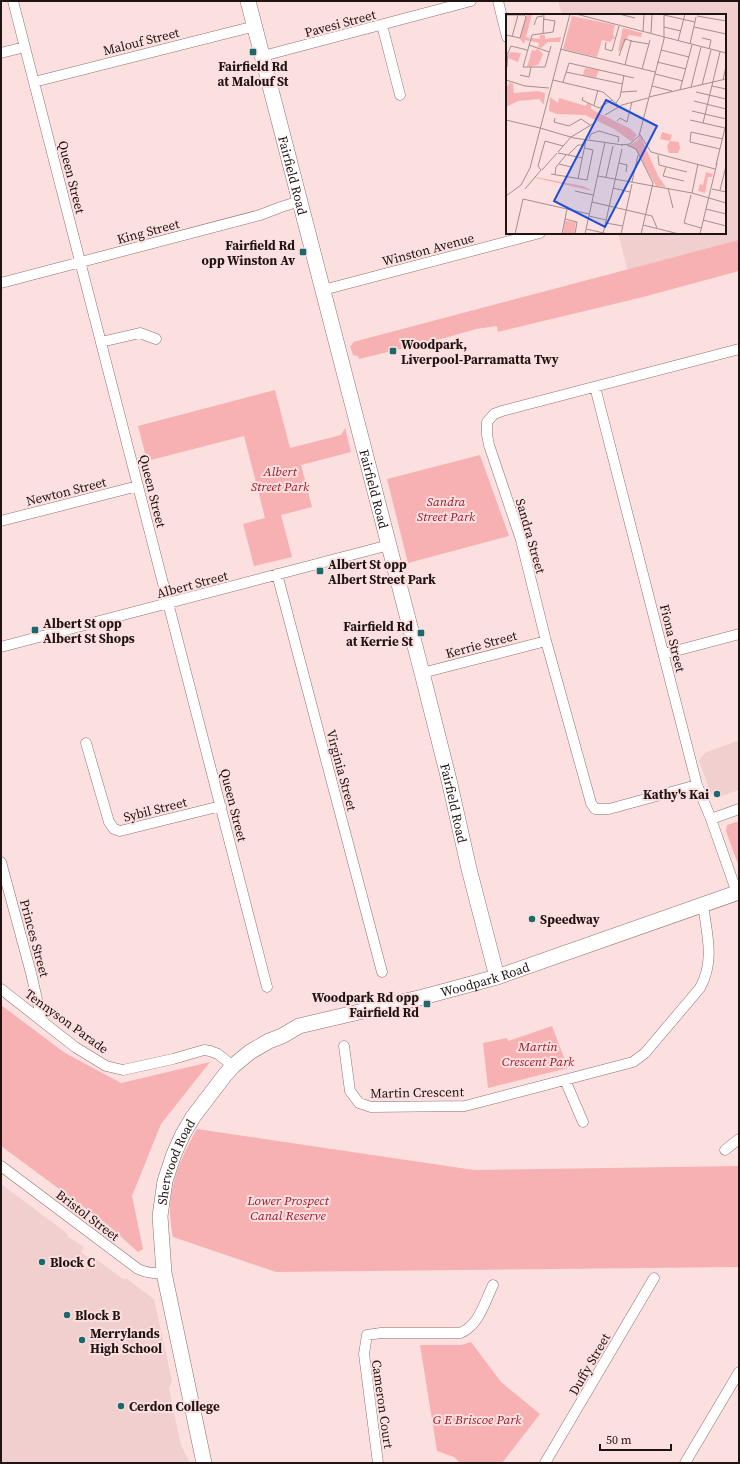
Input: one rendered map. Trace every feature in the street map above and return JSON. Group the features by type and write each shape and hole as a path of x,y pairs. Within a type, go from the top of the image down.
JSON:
{"main road":[{"name":"Fairfield Road","path":"248,1 422,673 449,780 468,869 497,977"},
{"name":"Woodpark Road","path":"229,1063 299,1026 469,986 738,892"},
{"name":"Sherwood Road","path":"204,1463 164,1273 154,1248 151,1234 151,1208 162,1174 183,1134 193,1117 215,1087 229,1063"}],"street":[{"name":"Queen Street","path":"13,1 267,987"},
{"name":"Pavesi Street","path":"263,56 471,1"},
{"path":"498,1 506,33"},
{"path":"382,25 400,95"},
{"name":"Malouf Street","path":"34,82 255,26"},
{"path":"1,53 25,47"},
{"name":"King Street","path":"1,284 260,215 300,201"},
{"name":"Winston Avenue","path":"323,290 536,234"},
{"path":"101,342 140,333 156,340"},
{"name":"Sandra Street","path":"697,785 609,810 595,809 588,796 520,540 489,445 487,422 494,414 502,411 739,349"},
{"name":"Fiona Street","path":"595,387 697,785 738,892"},
{"name":"Newton Street","path":"1,521 138,486"},
{"name":"Albert Street","path":"1,648 389,545"},
{"name":"Virginia Street","path":"277,574 382,972"},
{"path":"664,654 739,634"},
{"name":"Kerrie Street","path":"422,673 546,641"},
{"name":"Sybil Street","path":"86,743 109,822 114,829 120,831 221,806"},
{"path":"711,819 739,809"},
{"name":"Princes Street","path":"1,862 31,972 42,1021"},
{"name":"Martin Crescent","path":"344,1046 350,1091 359,1103 371,1107 465,1106 628,1063 639,1058 700,988 707,972 709,961 708,937 703,905"},
{"name":"Tennyson Parade","path":"1,990 75,1047 106,1066 123,1070 174,1059 204,1050 210,1051 229,1063"},
{"path":"565,1080 583,1122"},
{"path":"725,1150 739,1139"},
{"name":"Bristol Street","path":"1,1166 138,1269 146,1273 164,1273"},
{"name":"Duffy Street","path":"545,1463 654,1278"},
{"name":"Cameron Court","path":"378,1463 364,1354 367,1335 381,1333 460,1333 466,1331 473,1325 478,1317 493,1285"},
{"path":"685,1463 739,1372"}],"shaded area":[{"path":"558,1 739,1 739,247 629,276 618,234 726,234 726,14 562,14"},
{"path":"739,740 739,790 719,797 711,794 699,760 705,753"},
{"name":"Merrylands High School","path":"1,1184 68,1234 67,1236 84,1247 81,1252 90,1259 92,1256 123,1279 127,1279 154,1299 172,1381 169,1389 181,1445 190,1463 1,1463"}],"green space":[{"path":"739,240 739,271 643,297 498,332 497,326 476,329 359,359 358,356 353,355 350,346 353,342"},
{"name":"Albert Street Park","path":"275,390 290,448 341,435 345,428 351,452 301,465 312,507 281,515 292,557 254,566 243,524 265,518 244,436 147,461 138,426"},
{"name":"Sandra Street Park","path":"480,455 509,536 408,563 387,479"},
{"path":"739,821 739,867 726,831 727,825"},
{"path":"1,1005 65,1053 121,1083 210,1062 161,1124 132,1196 143,1249 138,1252 108,1225 1,1146"},
{"name":"Martin Crescent Park","path":"552,1026 568,1068 488,1088 483,1043 507,1038 508,1041"},
{"name":"Lower Prospect Canal Reserve","path":"197,1129 474,1170 739,1166 739,1267 276,1272 173,1237 170,1208 171,1194 178,1168"},
{"name":"G E Briscoe Park","path":"471,1342 501,1382 540,1414 502,1463 460,1463 454,1457 437,1451 420,1345 461,1345"}],"place":[{"name":"Fairfield Rd at Malouf St","path":"253,52"},
{"name":"Fairfield Rd opp Winston Av","path":"303,252"},
{"name":"Woodpark, Liverpool-Parramatta Twy","path":"393,351"},
{"name":"Albert St opp Albert Street Park","path":"320,571"},
{"name":"Albert St opp Albert St Shops","path":"35,630"},
{"name":"Fairfield Rd at Kerrie St","path":"421,633"},
{"name":"Kathy's Kai","path":"717,794"},
{"name":"Speedway","path":"532,919"},
{"name":"Woodpark Rd opp Fairfield Rd","path":"427,1004"},
{"name":"Block C","path":"42,1262"},
{"name":"Block B","path":"67,1315"},
{"name":"Merrylands High School","path":"82,1340"},
{"name":"Cerdon College","path":"121,1406"}]}
